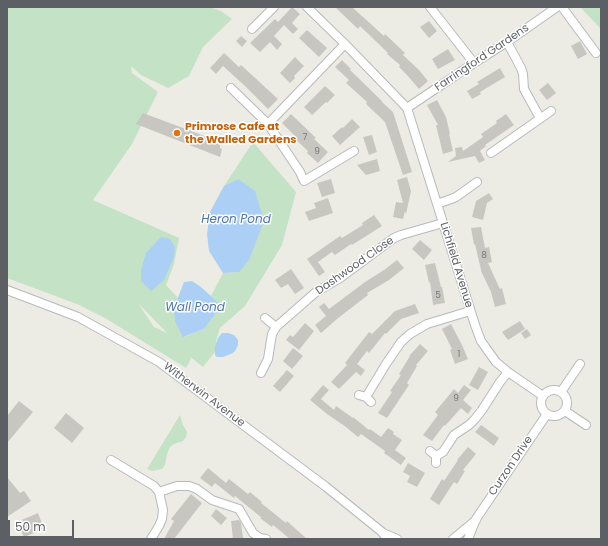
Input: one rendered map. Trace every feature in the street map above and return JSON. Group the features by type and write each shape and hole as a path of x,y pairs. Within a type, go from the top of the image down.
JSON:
{"street":[{"path":"252,29 274,7"},
{"path":"307,7 407,108"},
{"path":"430,7 474,63"},
{"name":"Farringford Gardens","path":"407,108 557,7"},
{"path":"562,7 596,52"},
{"path":"507,42 521,68 524,89 540,118"},
{"path":"268,124 345,44"},
{"path":"231,88 268,124 300,172 304,181 354,151"},
{"name":"Lichfield Avenue","path":"407,108 477,333 486,349 496,362 543,396"},
{"path":"491,153 550,111"},
{"path":"437,204 451,200 477,182"},
{"name":"Dashwood Close","path":"276,327 316,292 340,278 394,238 443,223"},
{"name":"Witherwin Avenue","path":"7,290 78,317 159,362 325,486 385,536 397,539"},
{"path":"365,398 401,342 410,334 427,324 470,311"},
{"path":"261,373 268,359 272,334 276,327 265,318"},
{"path":"561,392 580,364"},
{"path":"434,457 443,452 454,435 475,419 508,372"},
{"path":"554,390 561,392 565,395 567,403 565,411 562,414 554,416 547,414 542,407 543,396 554,390"},
{"path":"565,411 586,425"},
{"name":"Curzon Drive","path":"476,519 547,414"},
{"path":"111,460 154,486 159,492 162,519 151,539"},
{"path":"159,492 181,486 193,487 212,500 239,509 253,534 260,538 266,539"},
{"path":"452,539 476,519"},
{"path":"468,539 476,519"}],"green space":[{"path":"7,7 210,7 221,11 232,19 203,47 189,76 168,88 141,75 131,66 132,73 158,92 132,144 93,200 179,238 174,264 166,285 178,298 174,308 184,337 204,329 220,306 211,296 223,273 239,272 238,179 224,186 253,142 296,192 282,245 245,306 220,328 216,341 215,352 203,367 189,356 191,359 186,368 105,318 77,304 7,278","holes":["138,303 167,333 154,327"]},
{"path":"580,7 601,7 601,29"},
{"path":"180,415 187,432 186,437 183,441 170,447 165,465 162,469 152,471 147,469"}],"water":[{"name":"Heron Pond","path":"238,179 255,191 264,221 249,260 239,272 223,273 209,251 207,234 210,212 224,186"},
{"path":"161,237 170,239 175,247 174,257 164,280 151,291 141,281 141,270 146,253"},
{"name":"Wall Pond","path":"192,281 201,287 221,306 204,329 183,337 175,321 174,308 184,282"},
{"path":"222,333 234,335 238,340 238,345 233,353 223,357 217,357 215,355 215,346"}],"building":[{"path":"292,7 300,14 292,23 298,29 293,34 284,25 274,36 282,44 277,50 270,42 260,52 250,43 275,19 278,22"},
{"path":"335,7 352,7 384,36 385,34 405,53 403,55 428,81 419,89 399,67 400,65 387,54 388,53 360,26 358,29"},
{"path":"429,21 437,31 429,38 420,27"},
{"path":"307,30 327,48 319,57 299,38"},
{"path":"241,36 247,41 242,47 236,41"},
{"path":"580,41 587,54 578,59 571,46"},
{"path":"448,49 455,60 438,69 432,59"},
{"path":"224,53 239,67 241,65 278,99 268,109 223,66 216,74 210,68"},
{"path":"295,57 304,66 294,76 295,78 290,83 280,73"},
{"path":"342,60 351,69 350,70 393,112 412,172 403,175 385,122 366,104 367,102 346,83 349,80 335,67"},
{"path":"500,68 505,77 480,92 481,94 472,99 467,91 479,84 477,82"},
{"path":"548,83 556,93 547,100 539,90"},
{"path":"325,86 335,95 312,115 304,107"},
{"path":"437,100 446,117 453,151 443,154 436,125 438,125 427,105"},
{"path":"143,113 215,140 222,149 220,157 136,124"},
{"path":"291,114 328,152 318,163 307,153 308,151 295,139 296,137 282,123"},
{"path":"506,114 514,125 485,145 486,146 480,151 485,160 479,163 475,156 448,162 456,156 455,148 462,147 463,151 483,137 481,134 497,123 496,121"},
{"path":"352,119 360,127 340,145 332,136"},
{"path":"372,135 377,152 369,155 363,137"},
{"path":"377,159 380,171 366,175 357,165"},
{"path":"407,177 411,191 406,214 405,211 403,219 393,217 396,202 403,203 397,180"},
{"path":"331,179 335,193 322,197 317,183"},
{"path":"489,193 493,199 487,203 483,220 472,217 476,201"},
{"path":"328,198 333,213 309,221 305,212 316,208 314,203"},
{"path":"374,215 382,226 335,255 332,252 318,262 325,272 319,276 307,259 340,236 342,238 363,225 362,223"},
{"path":"481,227 485,248 489,247 492,262 488,263 500,289 502,288 506,304 495,307 491,292 481,271 471,228"},
{"path":"420,240 432,250 424,260 412,249"},
{"path":"397,260 404,268 389,280 367,293 368,295 321,333 315,325 326,316 319,307 324,303 329,309"},
{"path":"435,263 445,303 433,305 430,282 429,283 425,265"},
{"path":"291,269 304,288 295,294 288,284 281,288 275,280"},
{"path":"415,304 419,313 401,319 386,334 385,333 369,353 367,351 357,364 365,370 361,376 356,372 339,389 331,382 347,365 345,363 369,332 372,334 395,311"},
{"path":"520,321 525,329 508,340 502,332"},
{"path":"305,323 314,331 299,350 286,340 290,335 293,337"},
{"path":"451,324 468,359 455,364 450,350 452,349 442,329"},
{"path":"527,329 531,335 525,339 521,333"},
{"path":"420,344 428,351 416,365 417,366 407,383 409,385 387,418 378,413 392,392 390,391 401,375 399,374 409,356"},
{"path":"293,348 303,356 292,369 283,361"},
{"path":"479,367 488,372 478,390 469,385"},
{"path":"287,370 294,376 280,392 273,386"},
{"path":"323,385 329,390 321,399 334,410 336,406 381,437 388,428 394,432 393,434 402,440 395,450 406,458 401,465 384,453 385,451 361,434 358,437 310,400"},
{"path":"464,385 471,390 463,400 472,408 468,414 461,408 445,426 444,425 432,441 423,435 438,415 435,412 454,389 458,393"},
{"path":"19,401 33,412 7,443 7,416"},
{"path":"66,413 84,428 72,443 54,428"},
{"path":"481,425 499,438 494,446 475,432"},
{"path":"468,447 476,454 463,470 465,471 457,484 454,482 439,505 430,499 442,479 444,481 457,460"},
{"path":"408,463 425,473 417,487 407,482 410,476 403,472"},
{"path":"208,468 226,483 229,479 248,494 250,492 262,502 261,503 286,523 287,521 307,539 290,539 273,525 272,527 260,518 262,518 235,496 234,498 215,483 212,487 200,478"},
{"path":"7,477 20,493 24,491 31,501 7,517"},
{"path":"191,494 202,503 174,539 164,539 174,521 171,519"},
{"path":"216,509 227,518 221,525 211,516"},
{"path":"38,513 44,529 24,537 17,522"},
{"path":"239,520 241,523 243,538 233,539 231,521"}],"place":[{"name":"Primrose Cafe at the Walled Gardens","path":"177,133"}]}
